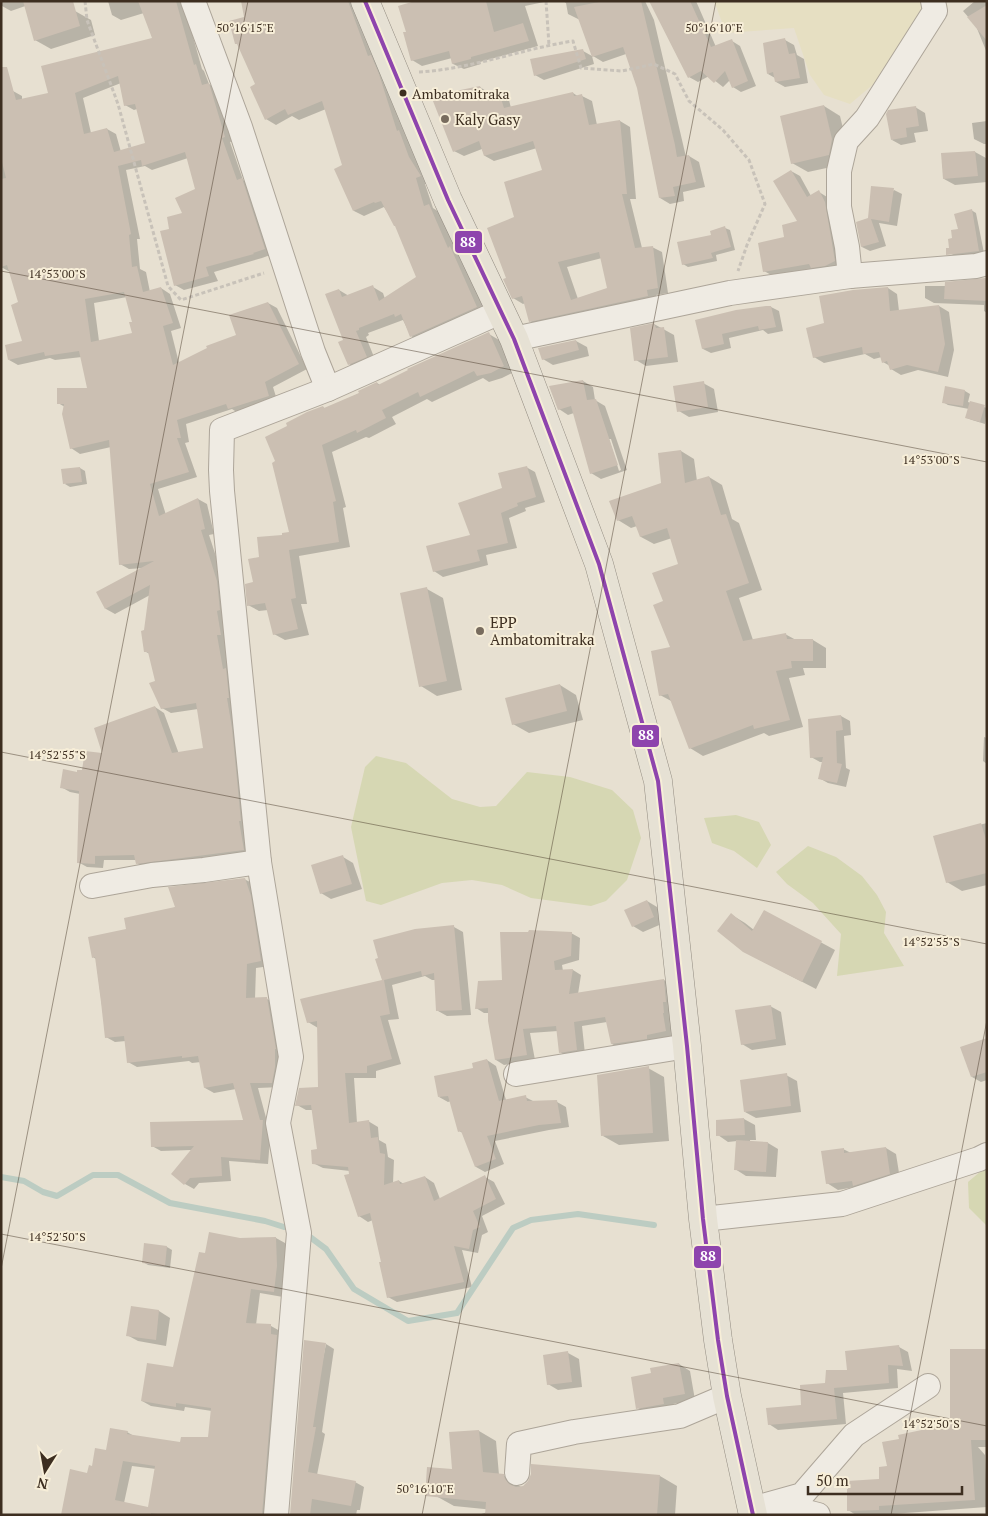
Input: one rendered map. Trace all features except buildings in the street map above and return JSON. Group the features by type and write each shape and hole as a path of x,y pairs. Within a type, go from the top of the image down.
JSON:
{"main road":[{"path":"366,1 448,200 514,339 599,564 658,781 687,1046 703,1219 718,1340 727,1396 759,1509"}],"street":[{"path":"193,1 240,127 313,352 328,389"},
{"path":"850,276 848,247 840,206 839,172 846,141 867,118 934,11 933,1"},
{"path":"514,339 730,293 850,276 976,266 987,263"},
{"path":"276,1515 299,1233 278,1123 290,1057 259,862 220,470 222,430 328,389 500,312"},
{"path":"92,886 152,875 259,862"},
{"path":"516,1074 687,1046"},
{"path":"703,1219 842,1204 987,1155"},
{"path":"759,1509 802,1495 854,1435 928,1386"},
{"path":"517,1473 519,1444 574,1432 680,1416 727,1396"},
{"path":"759,1509 818,1515"}],"path":[{"path":"85,1 87,20 118,104 168,286 181,300 286,266"},
{"path":"546,1 549,45"},
{"path":"396,74 433,71 507,57 549,45 573,41 581,68 622,70 654,64 674,74 688,101 723,130 749,160 765,204 747,245 730,293"}],"shaded area":[{"path":"714,1 944,1 948,6 909,54 850,104 824,95 810,75 794,28 726,33"}],"green space":[{"path":"376,756 406,763 452,799 480,807 496,806 527,772 570,777 612,790 633,810 641,838 627,880 606,901 591,906 531,898 502,885 472,880 442,883 381,905 366,901 351,827 365,767"},
{"path":"736,815 759,822 771,845 757,868 734,851 712,843 704,818"},
{"path":"808,846 836,857 862,876 877,895 886,912 884,933 904,966 837,976 841,934 813,903 787,884 776,872"},
{"path":"987,1166 987,1226 969,1208 968,1182"}],"waterway":[{"path":"1,1177 24,1181 43,1192 57,1196 93,1175 118,1175 170,1203 265,1221 284,1227"},
{"path":"306,1234 326,1249 354,1289 408,1321 457,1313 513,1228 531,1220 578,1214 654,1225"}],"transit line":[{"name":"88","path":"365,1 448,200 514,339 599,564 658,781 687,1046 703,1219 718,1340 727,1396 753,1515"}],"place":[{"name":"Ambatomitraka","path":"403,93"},
{"name":"Kaly Gasy","path":"445,119"},
{"name":"EPP Ambatomitraka","path":"480,631"}]}
